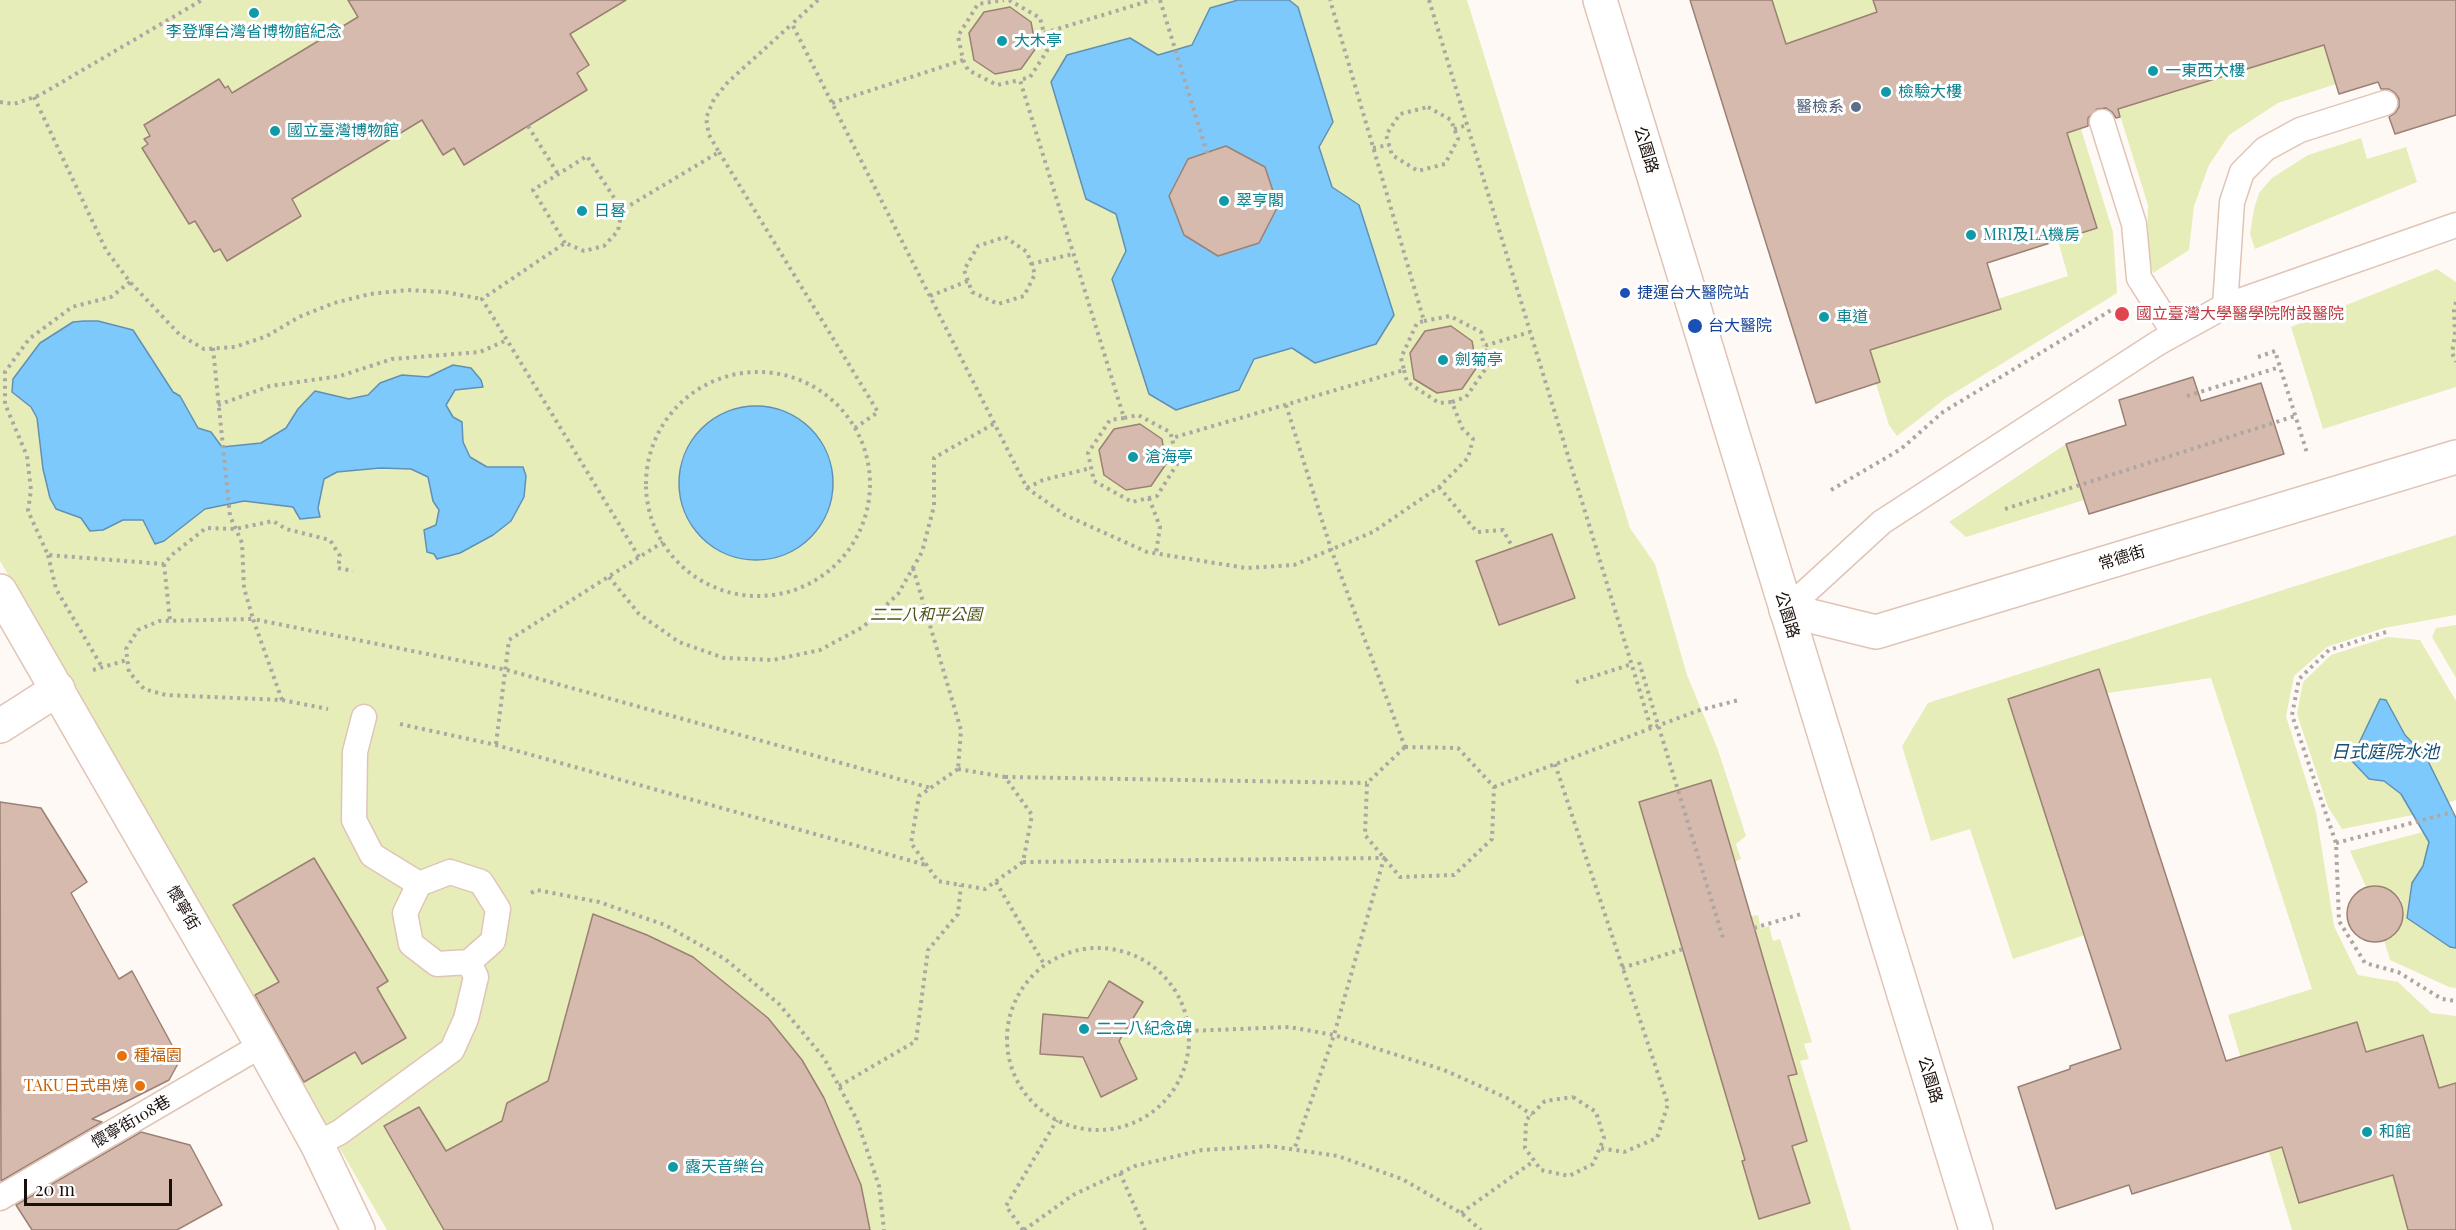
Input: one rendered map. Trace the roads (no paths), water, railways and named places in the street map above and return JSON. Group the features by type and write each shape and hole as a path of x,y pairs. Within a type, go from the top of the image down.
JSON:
{"street":[{"name":"公園路","path":"1600,0 1976,1230"},
{"name":"常德街","path":"1786,610 1876,632 2456,456"},
{"name":"懷寧街","path":"0,591 317,1144 358,1230"},
{"path":"0,726 58,689"}],"lane":[{"path":"2225,306 2232,202 2242,172 2265,149 2300,130 2385,103"},
{"path":"2102,122 2134,224 2139,278 2174,333"},
{"path":"1786,610 1882,522 2174,333 2225,306 2456,225"},
{"path":"364,717 355,752 354,820 372,855 419,884"},
{"path":"450,872 481,882 498,909 493,941 469,962 437,964 411,944 405,913 419,884 450,872"},
{"path":"317,1144 340,1132 452,1050 466,1019 476,977 469,962"},
{"name":"懷寧街108巷","path":"0,1198 262,1046"}],"water":[{"path":"1238,0 1289,0 1298,7 1333,122 1319,147 1332,187 1359,205 1394,315 1376,344 1315,363 1292,348 1254,359 1239,390 1176,410 1149,394 1112,279 1126,251 1116,214 1086,199 1051,82 1067,55 1130,38 1158,55 1192,45 1210,8"},
{"path":"98,321 133,330 173,392 180,396 198,428 211,432 222,447 261,443 286,428 298,409 315,391 349,399 368,395 380,383 402,375 428,377 453,365 471,368 481,380 483,387 455,390 446,405 453,417 462,422 463,442 470,457 487,467 523,467 526,476 524,497 511,521 493,535 460,553 437,559 434,554 427,552 424,530 436,525 439,510 433,501 428,477 411,469 380,468 337,472 324,479 318,508 320,517 300,519 293,507 244,501 205,509 164,541 155,544 143,520 123,520 103,530 90,531 81,518 56,509 50,498 43,469 37,418 31,407 12,392 13,379 40,343 73,322"},
{"path":"756,406 786,411 811,428 828,453 833,483 828,513 811,538 786,555 756,560 726,555 701,538 684,513 679,483 684,453 701,428 726,411"},
{"name":"日式庭院水池","path":"2380,699 2386,700 2405,735 2426,757 2456,818 2456,948 2450,947 2407,918 2412,883 2423,866 2429,842 2401,794 2384,781 2369,779 2351,760"}],"place":[{"name":"李登輝台灣省博物館紀念","path":"254,13"},
{"name":"大木亭","path":"1002,41"},
{"name":"一東西大樓","path":"2153,71"},
{"name":"檢驗大樓","path":"1886,92"},
{"name":"醫檢系","path":"1856,107"},
{"name":"國立臺灣博物館","path":"275,131"},
{"name":"翠亨閣","path":"1224,201"},
{"name":"日晷","path":"582,211"},
{"name":"MRI及LA機房","path":"1971,235"},
{"name":"捷運台大醫院站","path":"1625,293"},
{"name":"國立臺灣大學醫學院附設醫院","path":"2122,314"},
{"name":"車道","path":"1824,317"},
{"name":"台大醫院","path":"1695,326"},
{"name":"劍菊亭","path":"1443,360"},
{"name":"滄海亭","path":"1133,457"},
{"name":"二二八紀念碑","path":"1084,1029"},
{"name":"種福園","path":"122,1056"},
{"name":"TAKU日式串燒","path":"140,1086"},
{"name":"和館","path":"2367,1132"},
{"name":"露天音樂台","path":"673,1167"}],"park label":[{"name":"二二八和平公園","path":"926,615"}]}
